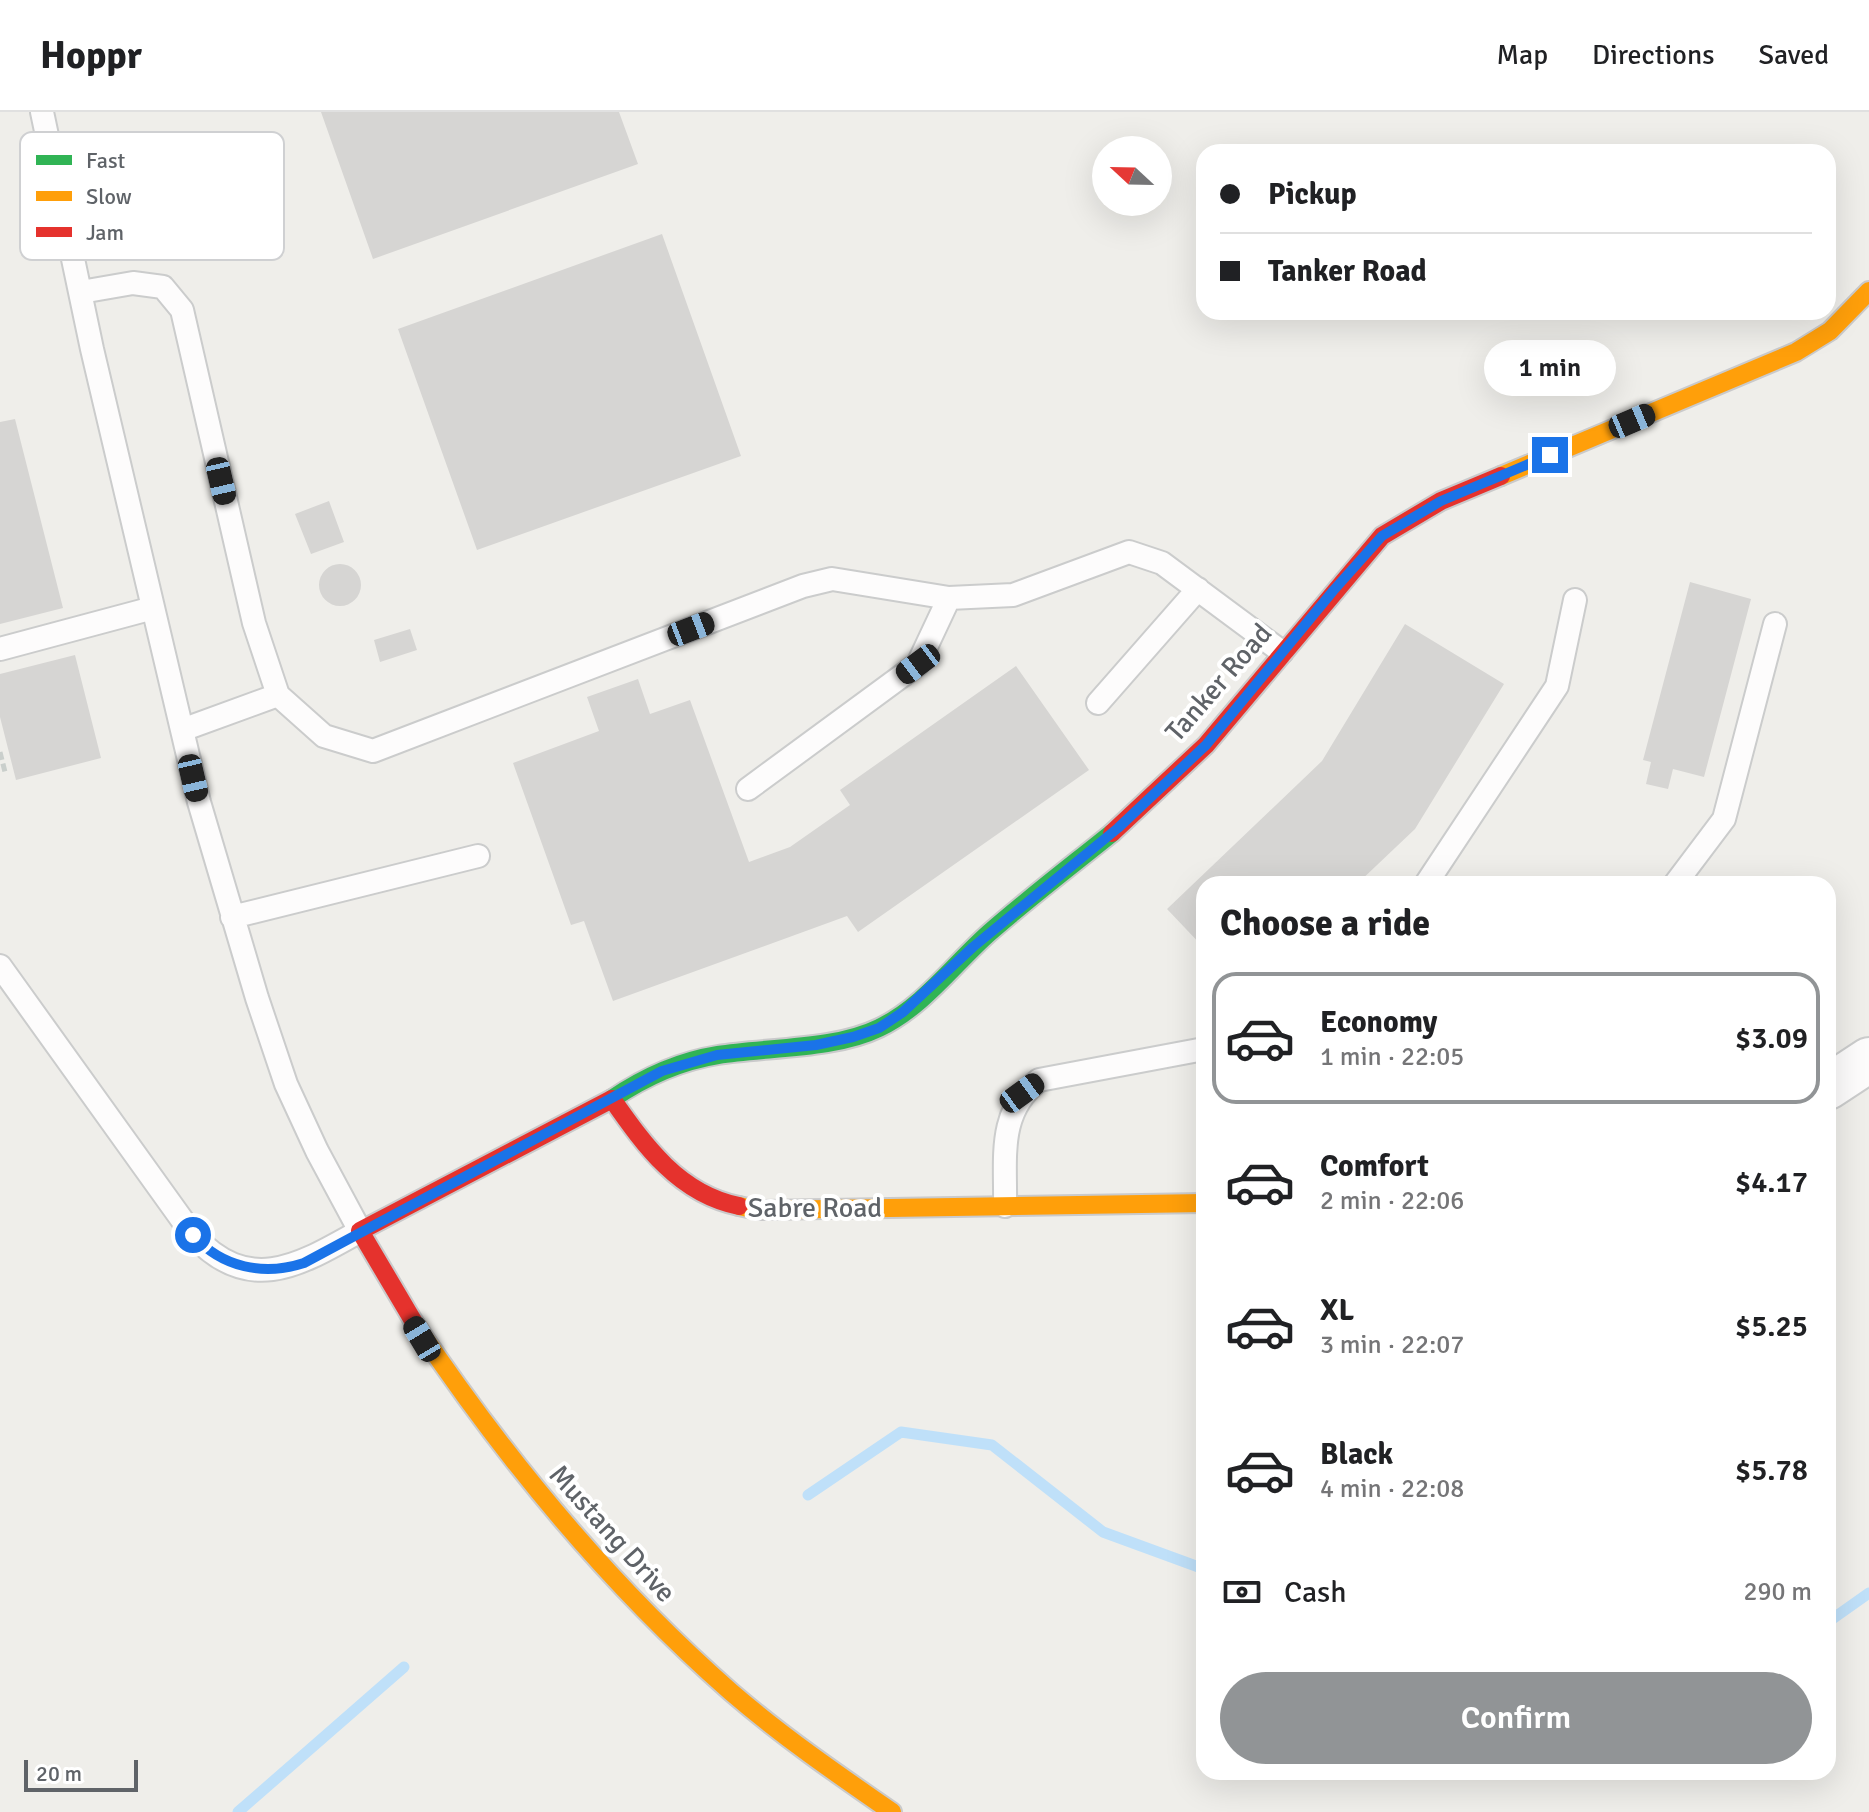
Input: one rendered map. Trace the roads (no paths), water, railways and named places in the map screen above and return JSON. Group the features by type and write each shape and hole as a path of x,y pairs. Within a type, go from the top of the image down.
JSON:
{"street":[{"name":"Tanker Road","path":"612,1099 636,1083 690,1061 717,1055 816,1045 879,1028 903,1012 978,943 1118,828 1206,745 1382,536 1411,516 1441,501 1796,352 1830,331 1869,291"},
{"path":"1836,1082 1869,1060"},
{"name":"Sabre Road","path":"612,1099 652,1154 677,1180 701,1195 732,1207 757,1210 1196,1203"},
{"path":"360,1231 612,1099"},
{"name":"Mustang Drive","path":"360,1231 422,1339 475,1413 530,1485 600,1566 745,1704 784,1736 892,1812"}],"lane":[{"path":"42,112 46,132"},
{"path":"0,966 193,1235 216,1256 247,1268 285,1269 304,1263 360,1231 317,1151 286,1084 232,917 199,802 74,260"},
{"path":"81,292 133,283 163,287 182,310 254,623 278,695 324,736 373,751 803,586 832,579 949,598 1013,595 1129,552 1162,563 1282,652"},
{"path":"1098,703 1198,589"},
{"path":"748,789 918,664 949,598"},
{"path":"1431,876 1557,686 1575,600"},
{"path":"0,649 153,608"},
{"path":"1681,876 1724,819 1775,624"},
{"path":"182,730 278,695"},
{"path":"232,917 478,856"},
{"path":"1005,1206 1006,1145 1011,1111 1022,1093 1039,1080 1196,1051"}],"waterway":[{"path":"808,1495 901,1432 992,1445 1103,1532 1196,1566"},
{"path":"1836,1616 1869,1593"},
{"path":"238,1812 404,1667"}]}
